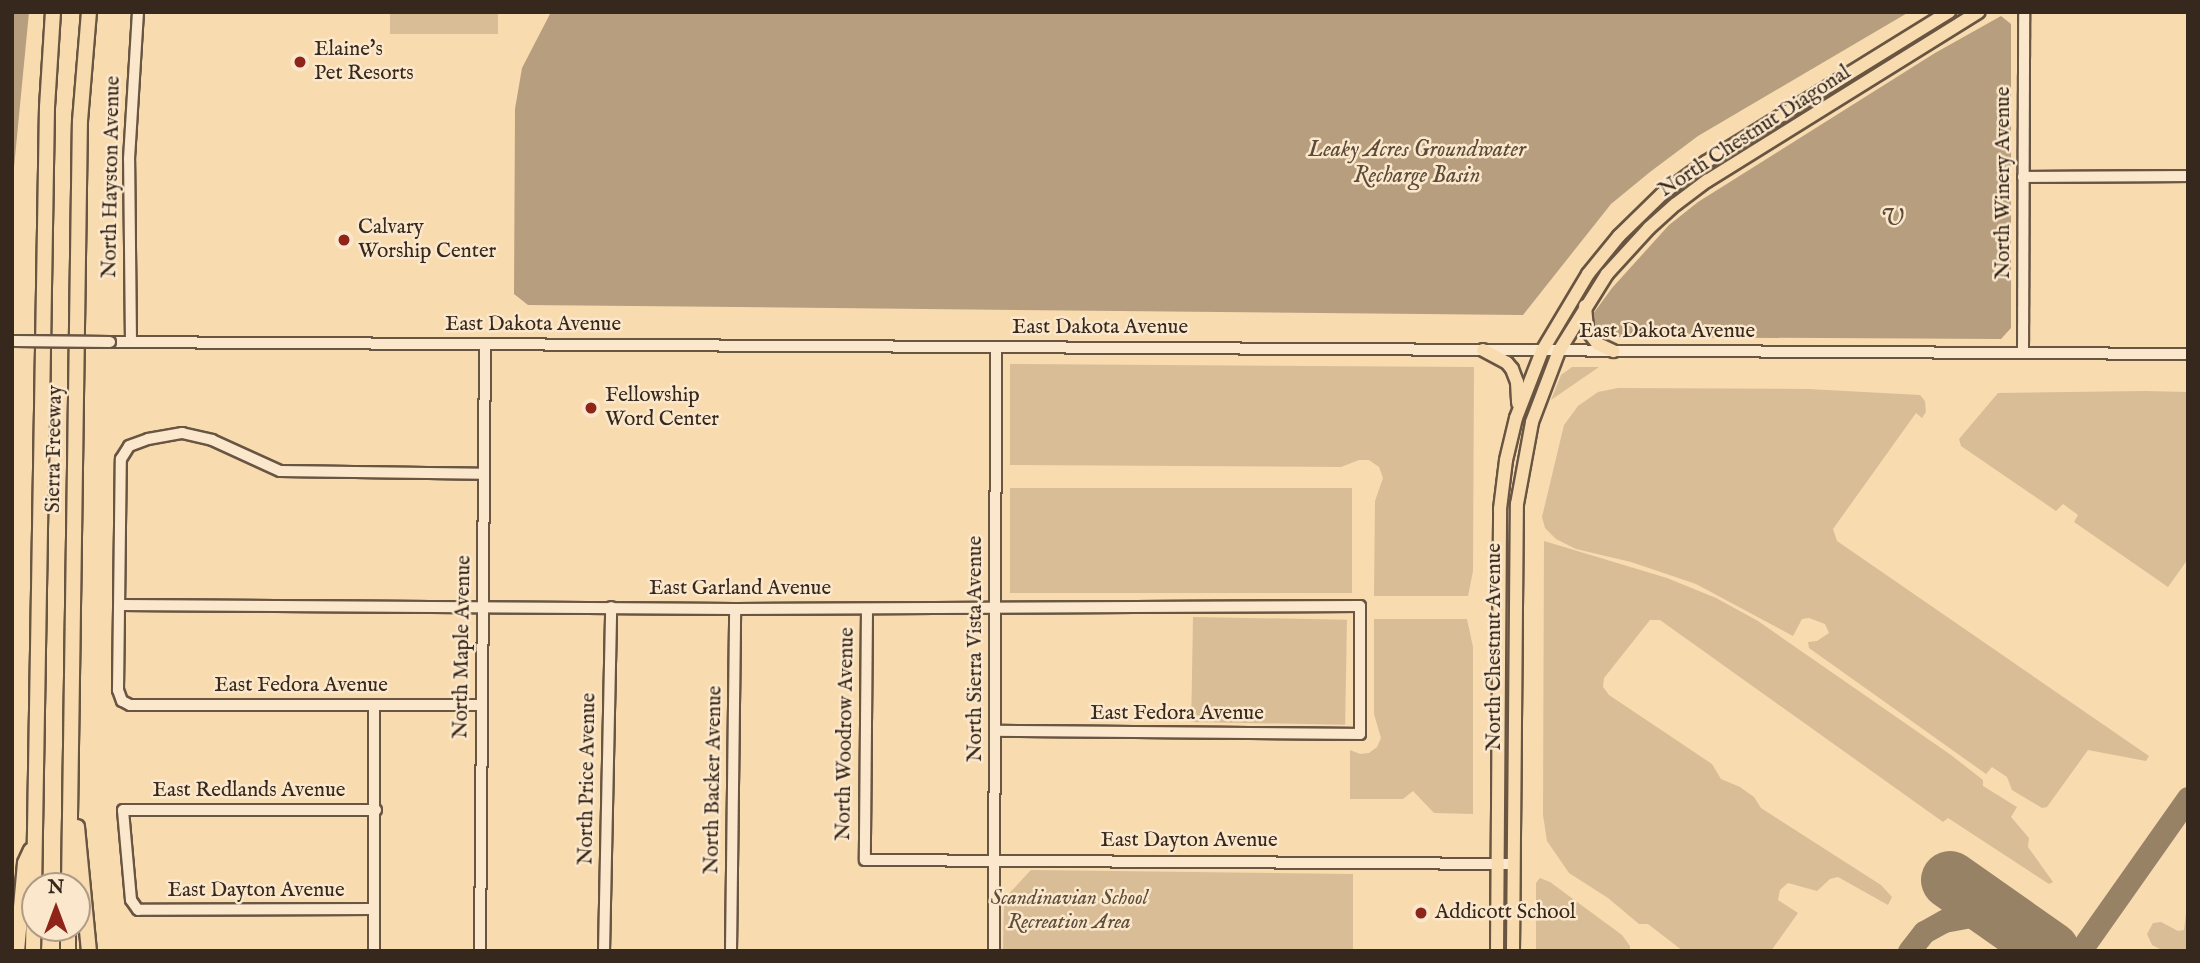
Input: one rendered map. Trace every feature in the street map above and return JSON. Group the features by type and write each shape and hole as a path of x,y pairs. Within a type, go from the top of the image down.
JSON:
{"highway":[{"name":"Sierra Freeway","path":"33,951 47,107 53,12"},
{"name":"Sierra Freeway","path":"69,872 80,121 89,12"},
{"path":"71,749 89,951"},
{"path":"17,951 25,863 35,839"}],"main road":[{"name":"North Chestnut Diagonal","path":"1542,351 1588,274 1624,230 1662,194 1715,156 1948,12"},
{"name":"North Chestnut Diagonal","path":"1559,351 1585,306 1635,242 1692,192 1979,12"},
{"path":"1585,306 1587,330 1598,344 1613,351"},
{"path":"1483,350 1512,369 1517,382 1518,412"},
{"name":"North Chestnut Avenue","path":"1497,951 1502,496 1518,412 1542,351"},
{"name":"North Chestnut Avenue","path":"1513,951 1515,523 1520,472 1537,404 1559,351"},
{"path":"1499,607 1514,607"}],"street":[{"name":"North Hayston Avenue","path":"131,342 129,159 138,12"},
{"name":"North Winery Avenue","path":"2022,353 2024,12"},
{"path":"2023,177 2188,176"},
{"name":"East Dakota Avenue","path":"13,341 2188,354"},
{"name":"North Maple Avenue","path":"480,951 485,344"},
{"name":"North Sierra Vista Avenue","path":"993,951 996,347"},
{"path":"120,605 121,459 127,448 148,439 182,433 212,440 280,471 483,474"},
{"name":"East Garland Avenue","path":"120,605 735,609 1360,606 1360,734"},
{"name":"East Fedora Avenue","path":"120,605 118,690 122,701 130,705 481,705"},
{"name":"North Price Avenue","path":"604,951 611,607"},
{"name":"North Backer Avenue","path":"731,951 735,609"},
{"name":"North Woodrow Avenue","path":"865,860 866,609"},
{"path":"374,706 374,951"},
{"name":"East Fedora Avenue","path":"995,732 1360,734"},
{"name":"East Redlands Avenue","path":"138,910 131,900 123,810 376,810"},
{"name":"East Dayton Avenue","path":"865,860 1514,864"},
{"name":"East Dayton Avenue","path":"138,910 374,909"}],"green space":[{"path":"390,12 498,12 498,34 390,34"},
{"path":"1010,364 1474,367 1473,571 1468,596 1374,596 1375,501 1383,478 1379,467 1369,460 1359,460 1341,467 1010,465"},
{"path":"1572,367 1599,367 1551,400 1561,375"},
{"path":"1618,388 1808,389 1920,395 1925,401 1926,412 1922,418 1916,413 1833,529 1837,541 2149,756 2146,761 2088,750 2047,807 2042,808 2012,790 2007,777 1992,767 1986,774 1809,648 1808,642 1817,641 1829,633 1825,624 1809,618 1802,619 1793,636 1696,584 1631,562 1576,549 1556,539 1545,528 1542,517 1564,425 1578,406 1598,392"},
{"path":"2188,392 2188,559 2168,587 2074,522 2078,515 2063,504 2056,511 1961,446 1959,439 1998,393"},
{"path":"1010,488 1352,488 1352,593 1010,593"},
{"path":"1544,541 1667,578 1716,598 1758,621 1951,755 1983,780 1983,786 2017,807 2011,817 2029,838 2028,847 2053,882 2049,884 1948,818 1943,822 1660,620 1650,620 1604,678 1603,687 1609,695 1712,764 1721,779 1740,787 1754,797 1761,808 1881,885 1892,897 1888,905 1838,877 1830,879 1817,891 1788,883 1780,890 1778,900 1798,913 1771,951 1683,951 1648,924 1639,924 1608,898 1569,873 1547,841 1543,815"},
{"path":"1193,617 1347,620 1345,725 1191,722"},
{"path":"1374,619 1467,619 1473,647 1473,814 1434,813 1413,791 1403,799 1350,799 1350,750 1360,754 1369,753 1377,747 1381,738 1374,714"},
{"name":"Scandinavian School Recreation Area","path":"1031,870 1353,874 1353,951 1003,951 1004,899"},
{"path":"1540,878 1550,882 1622,935 1630,946 1630,951 1536,951 1536,883"},
{"path":"2186,913 2188,951 2164,951 2152,945 2147,934 2153,923 2161,922 2178,931 2184,930"}],"water":[{"path":"12,12 29,12 12,188"},
{"name":"Leaky Acres Groundwater Recharge Basin","path":"551,12 1909,12 1698,136 1650,172 1611,204 1523,315 528,305 514,294 515,109 522,68"},
{"name":"U","path":"2001,16 2011,24 2011,328 2001,339 1606,337 1596,333 1592,324 1593,314 1612,288 1669,225 1698,202 1935,53"}],"taxiway":[{"path":"2080,951 2188,798"},
{"path":"1909,951 1924,932 1944,921 1987,913 2000,915"}],"runway":[{"path":"1950,880 2051,951"}],"place":[{"name":"Elaine's Pet Resorts","path":"300,62"},
{"name":"Calvary Worship Center","path":"344,240"},
{"name":"Fellowship Word Center","path":"591,408"},
{"name":"Addicott School","path":"1421,913"}]}
